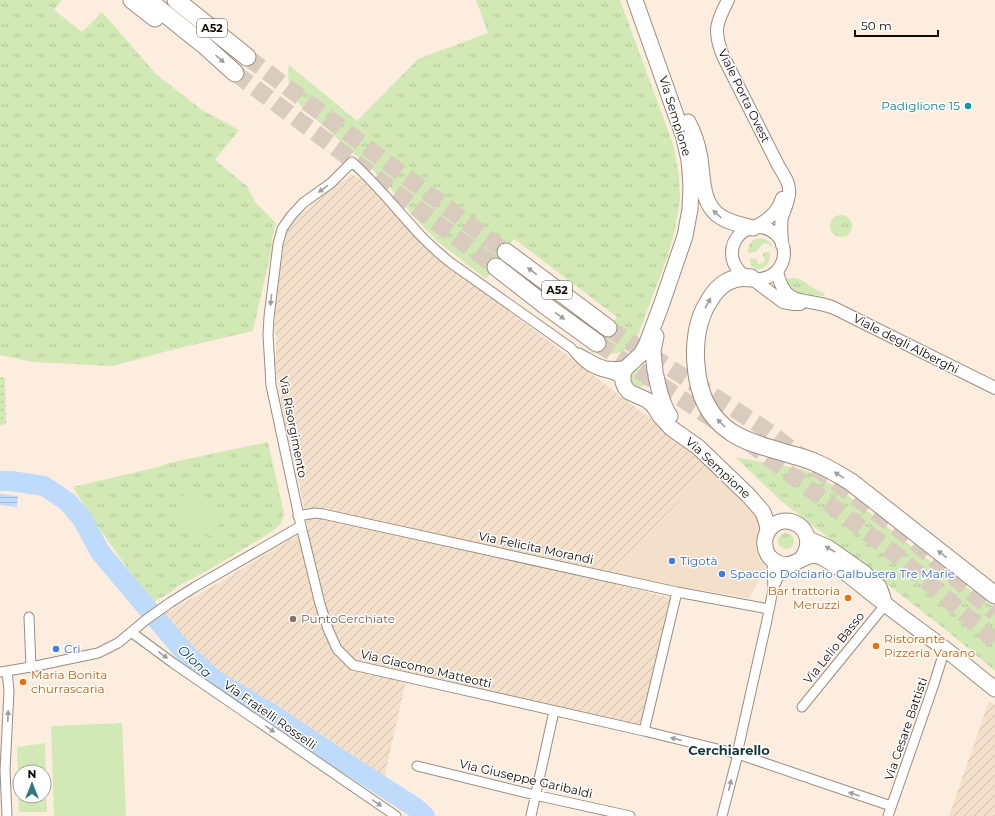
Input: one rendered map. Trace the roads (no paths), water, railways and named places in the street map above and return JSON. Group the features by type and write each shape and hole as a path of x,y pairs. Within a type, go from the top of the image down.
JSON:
{"highway":[{"path":"132,0 160,22 204,45"},
{"name":"A52","path":"148,0 204,45 235,73"},
{"name":"A52","path":"176,0 248,57"},
{"name":"A52","path":"506,252 608,328"},
{"name":"A52","path":"496,266 597,343"},
{"path":"751,278 739,277 724,283 715,291 701,317 696,338 696,375 700,391 713,414 728,430 744,439 813,461 836,472 851,482 995,595"}],"main road":[{"name":"Via Sempione","path":"635,0 687,148 691,173 691,196 685,236 662,303 644,349 624,371 623,382 629,392 647,400 653,405 668,425 698,447 749,496 763,512 768,531"},
{"path":"666,86 690,124 700,158 704,191 714,212 731,222 753,228"},
{"name":"Via Sempione","path":"662,303 653,351 662,401 667,411 670,416 684,428 705,441 758,492 776,513 788,521"},
{"path":"630,365 637,362 642,362 652,367 656,374 656,382 650,392 640,395 634,394"},
{"path":"788,521 795,523 806,532 808,546 806,553 802,558 790,565 786,565 772,559 764,545 768,531 773,525 788,521"},
{"path":"808,539 827,547 864,573 879,587 885,605"},
{"path":"802,558 814,555 836,566 995,689"}],"street":[{"name":"Viale Porta Ovest","path":"728,0 717,24 718,45 779,167 788,180 790,190 782,221 782,245"},
{"name":"Via Risorgimento","path":"300,526 271,385 268,335 278,244 282,229 291,216 303,203 331,183 352,162"},
{"name":"Via Sempione","path":"352,162 373,182 424,239 435,250 457,267 570,348 605,366 630,365"},
{"name":"Viale Porta Ovest","path":"753,228 773,215 779,206 784,191 779,167"},
{"path":"753,228 770,230 778,237 782,245 783,259 779,268 773,274 765,278 756,279 742,274 736,266 733,258 733,245 739,236 753,228"},
{"name":"Viale degli Alberghi","path":"777,271 783,289 790,297 822,303 834,308 995,388"},
{"name":"Viale degli Alberghi","path":"751,278 783,302 794,304 815,302"},
{"name":"Via Sempione","path":"570,348 588,365 616,376 623,382"},
{"name":"Via Felicita Morandi","path":"298,516 315,513 323,514 677,592 769,609"},
{"path":"4,813 9,691 4,672 98,653 118,643 147,619 171,602 300,526"},
{"name":"Via Giacomo Matteotti","path":"300,526 328,629 337,650 353,665 644,731"},
{"path":"722,816 768,620 773,590 772,559"},
{"path":"773,590 786,565"},
{"path":"677,592 644,731 737,754 891,806"},
{"name":"Via Lelio Basso","path":"802,707 885,605"},
{"path":"29,617 31,667"},
{"name":"Via Fratelli Rosselli","path":"131,632 396,816"},
{"name":"Via Cesare Battisti","path":"888,816 945,649"},
{"path":"531,816 554,711"},
{"name":"Via Giuseppe Garibaldi","path":"417,766 609,813 630,816"}],"water":[{"path":"0,494 18,496 17,507 0,505"}],"waterway":[{"name":"Olona","path":"0,481 11,481 44,486 68,502 83,520 100,552 185,653 215,680 277,717 416,808 425,816"}],"tunnel":[{"path":"247,57 506,252"},
{"path":"235,73 496,267"},
{"path":"608,328 762,427 914,541 995,613"},
{"path":"597,343 720,424"},
{"path":"748,442 899,557 995,641"}],"place":[{"name":"Padiglione 15","path":"968,106"},
{"name":"Tigotà","path":"672,561"},
{"name":"Spaccio Dolciario Galbusera Tre Marie","path":"722,574"},
{"name":"Bar trattoria Meruzzi","path":"848,598"},
{"name":"PuntoCerchiate","path":"293,619"},
{"name":"Ristorante Pizzeria Varano","path":"876,646"},
{"name":"Cri","path":"56,649"},
{"name":"Maria Bonita churrascaria","path":"23,682"}],"district":[{"name":"Cerchiarello","path":"729,750"}]}
